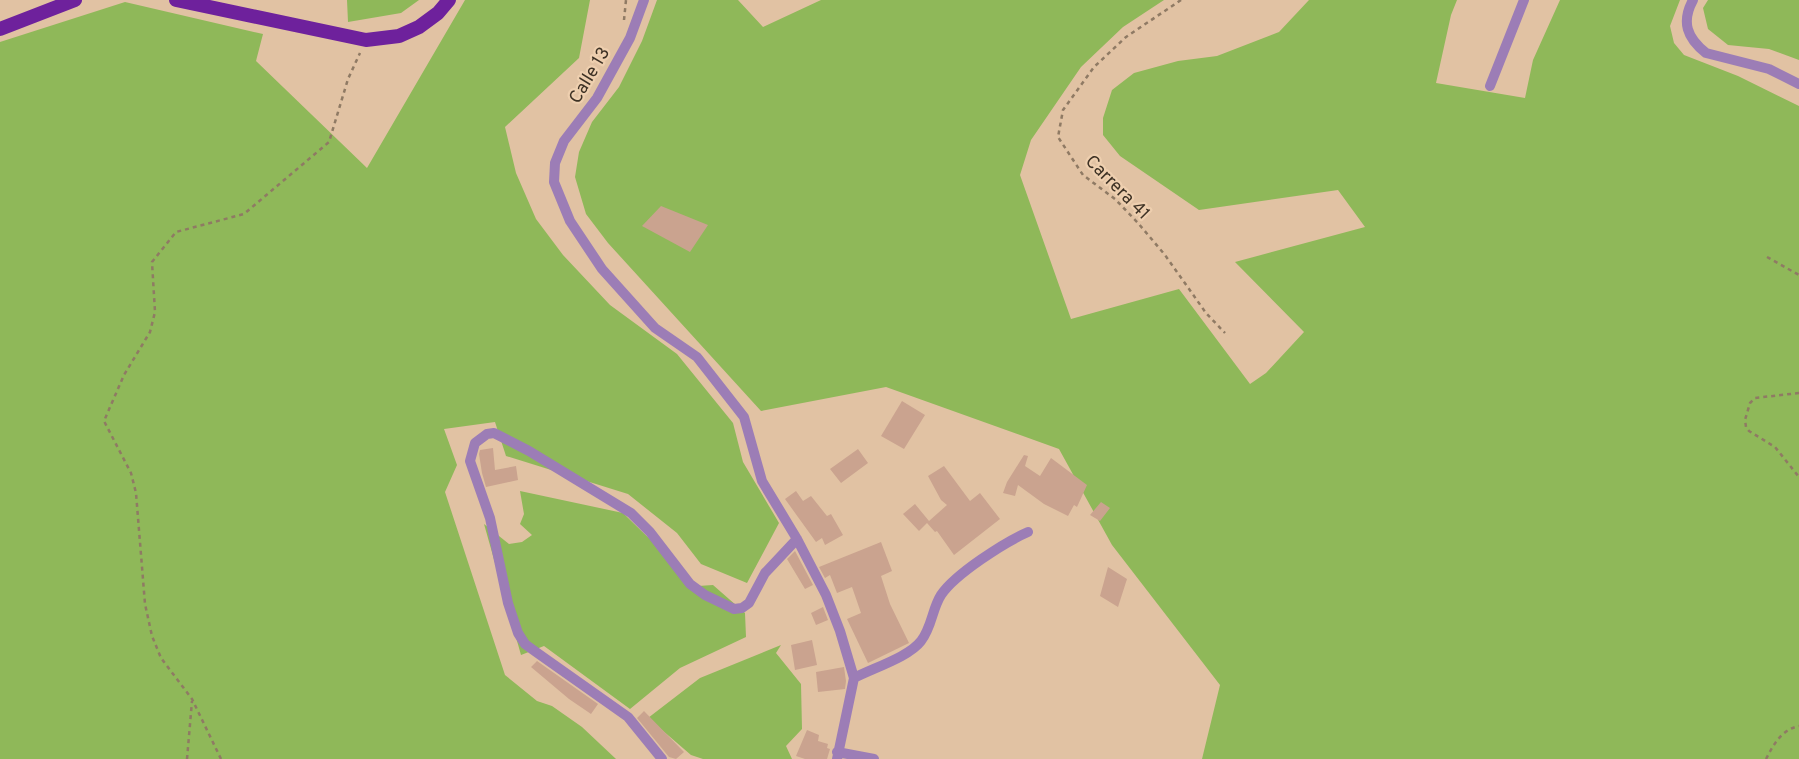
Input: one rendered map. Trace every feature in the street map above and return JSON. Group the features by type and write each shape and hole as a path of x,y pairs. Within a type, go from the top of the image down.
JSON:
{"highway":[{"path":"0,29 75,0"},
{"path":"176,0 366,40 399,36 419,26 438,13 448,0"}],"street":[{"name":"Calle 13","path":"644,0 630,38 597,98 564,141 555,163 554,182 570,221 602,269 655,328 697,356 744,417 762,481 797,539"},
{"path":"1490,86 1524,0"},
{"path":"1693,0 1687,11 1685,22 1688,33 1706,53 1769,69 1799,84"},
{"path":"662,759 628,716 525,644 518,632 508,603 490,518 470,461 472,448 487,434 494,433 529,451 631,513 650,532 690,584 734,610 742,608 749,603 765,573 797,539 826,595 854,678 837,756 874,759"},
{"path":"854,678 909,652 922,641 937,602 950,583 1012,539 1028,532"}],"path":[{"name":"Carrera 41","path":"1181,0 1126,37 1094,67 1063,110 1058,137 1083,175 1115,199 1138,223 1165,255 1206,313 1225,333"},
{"path":"221,759 192,699 161,658 152,636 145,604 136,493 131,473 104,421 124,376 150,332 155,312 152,262 176,232 244,214 329,142 348,79 366,40"},
{"path":"1767,257 1799,275"},
{"path":"1799,392 1755,398 1750,403 1744,420 1749,431 1775,447 1799,477"},
{"path":"187,759 191,737 192,699"},
{"path":"1766,759 1778,738 1792,728 1799,726"}],"green space":[{"path":"347,0 419,0 401,13 348,22"},
{"path":"465,0 590,0 579,58 505,127 516,173 536,219 563,255 610,305 677,354 733,423 743,462 779,523 747,583 701,564 677,533 628,494 506,456 495,422 444,429 457,465 445,492 505,675 537,701 552,706 582,727 616,759 0,759 0,42 125,2 263,34 256,61 367,168"},
{"path":"657,0 738,0 763,27 821,0 1164,0 1123,27 1081,67 1031,140 1020,175 1071,319 1179,289 1250,384 1266,373 1304,332 1235,262 1365,227 1338,190 1199,210 1120,156 1103,135 1103,118 1112,90 1134,73 1178,61 1217,56 1279,32 1309,0 1457,0 1451,15 1436,83 1525,98 1533,60 1560,0 1680,0 1670,26 1674,43 1684,55 1738,76 1799,106 1799,759 1202,759 1220,685 1112,545 1059,449 886,387 761,411 608,243 586,214 575,177 579,152 592,122 619,87 642,41"},
{"path":"1708,0 1799,0 1799,60 1769,49 1728,45 1708,29 1703,8"},
{"path":"520,491 623,513 698,586 713,585 745,613 746,637 680,668 630,709 544,646 521,655 484,524 509,544 522,542 532,535 520,524 524,514"},
{"path":"781,645 776,653 801,684 802,729 786,746 792,759 703,759 691,755 648,718 700,678"}],"building":[{"path":"661,206 708,225 690,252 642,226"},
{"path":"902,401 925,415 904,449 881,436"},
{"path":"493,448 495,470 516,466 518,480 486,487 479,454 480,450"},
{"path":"858,449 868,463 841,483 830,469"},
{"path":"1024,455 1028,456 1025,466 1040,476 1051,458 1087,485 1077,507 1074,505 1068,516 1044,504 1018,485 1015,496 1003,493 1007,482"},
{"path":"944,466 970,501 980,493 1000,519 954,555 937,531 935,532 927,523 919,531 903,514 915,504 929,521 947,505 941,500 928,476"},
{"path":"796,491 803,501 811,496 827,516 831,514 843,535 825,545 822,538 816,542 785,499"},
{"path":"1101,502 1110,508 1100,521 1090,515"},
{"path":"881,542 892,571 881,576 890,604 909,643 868,663 847,619 861,613 852,587 837,593 830,575 825,578 819,567"},
{"path":"795,551 813,585 805,589 787,559"},
{"path":"1108,567 1127,579 1118,607 1100,596"},
{"path":"823,607 828,620 816,625 811,613"},
{"path":"812,640 817,665 795,670 791,645"},
{"path":"537,661 598,704 591,714 569,699 531,667"},
{"path":"844,667 845,689 818,692 816,672"},
{"path":"644,711 684,752 676,759 669,757 637,718"},
{"path":"807,730 819,735 818,741 828,744 827,748 830,749 827,759 805,759 796,756"}]}
